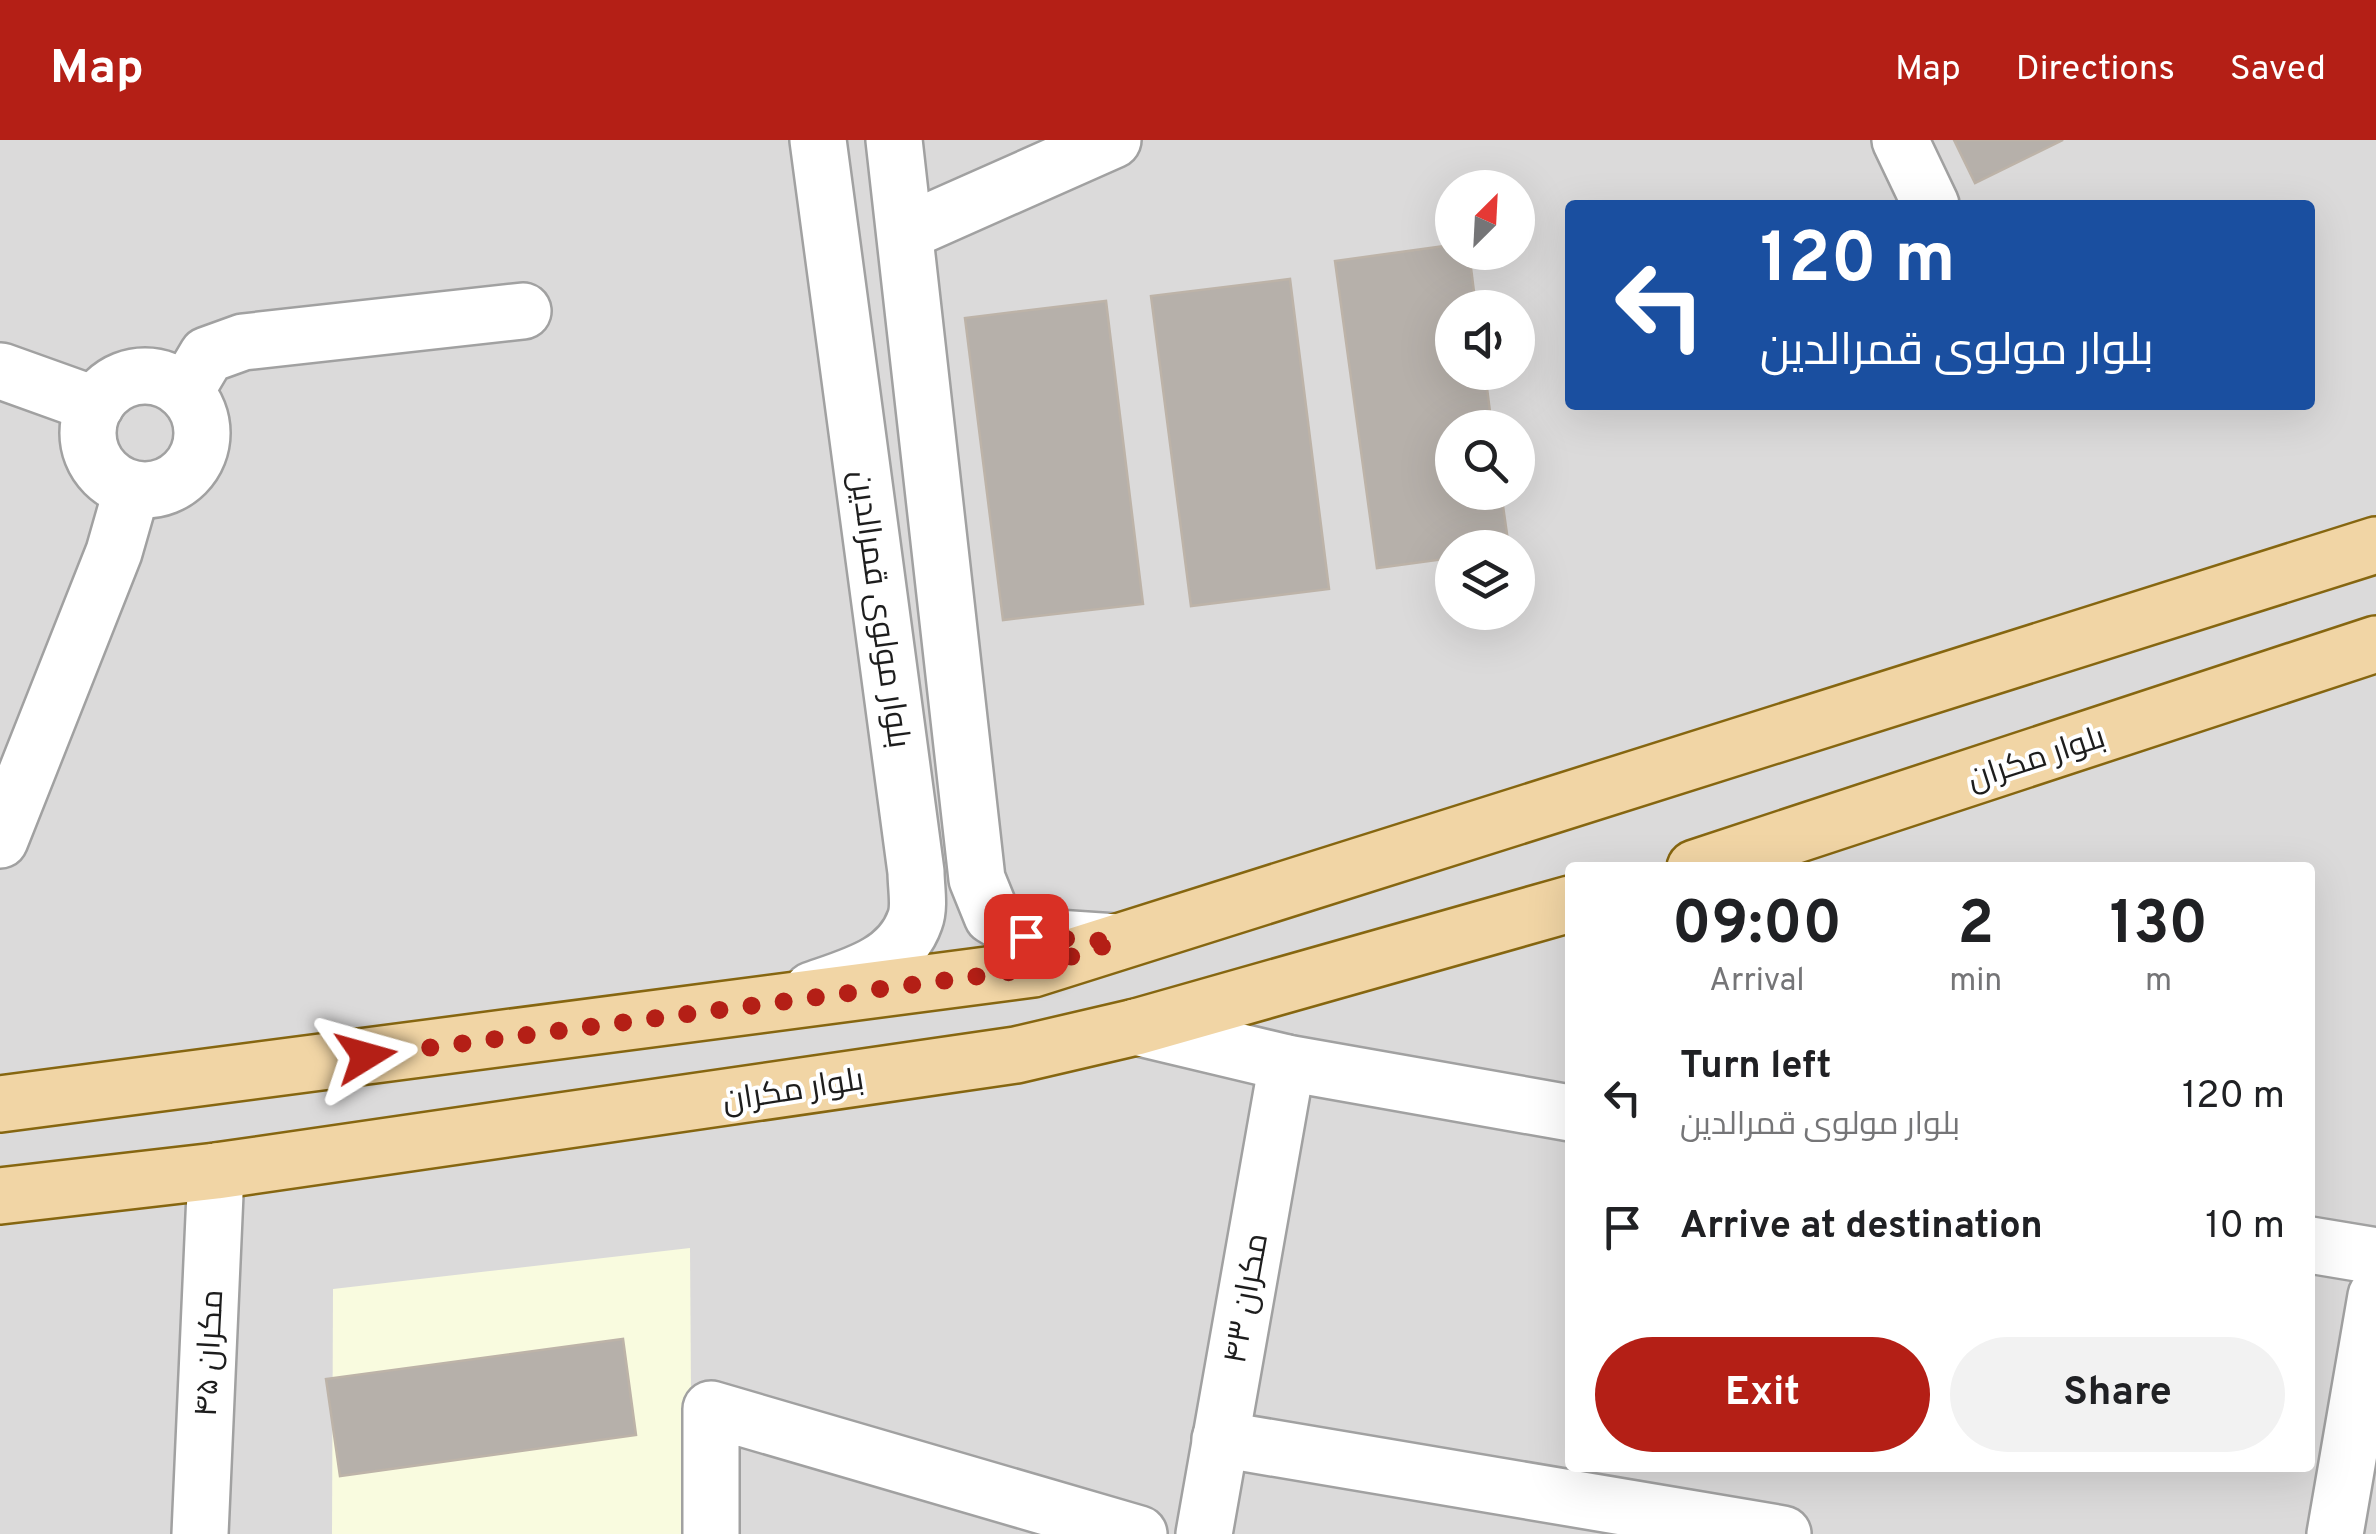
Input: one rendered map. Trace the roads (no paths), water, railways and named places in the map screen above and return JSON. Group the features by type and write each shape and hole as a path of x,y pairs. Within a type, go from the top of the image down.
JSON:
{"main road":[{"path":"0,1104 1033,969 2376,546"},
{"name":"بلوار مکران","path":"1714,862 2376,644"},
{"name":"بلوار مکران","path":"0,1196 216,1171 1016,1055 1136,1027 1565,905"}],"street":[{"name":"بلوار مولوی قمرالدین","path":"784,1000 856,975 896,954 916,918 916,872 818,140"},
{"name":"بلوار مولوی قمرالدین","path":"894,140 976,879 992,916 1026,936 1116,942"},
{"path":"906,232 1113,140"},
{"path":"1900,140 1930,200"},
{"path":"186,392 207,356 243,342 524,310"},
{"path":"0,368 96,405"},
{"path":"151,376 186,392 202,426 195,461 168,486 132,488 101,470 88,434 96,405 114,385 151,376"},
{"path":"0,840 114,552 132,488"},
{"path":"1136,1027 1288,1063 1565,1112"},
{"name":"مکران ۴۳","path":"1204,1534 1288,1063"},
{"name":"مکران ۴۵","path":"200,1534 216,1171"},
{"path":"2315,1245 2376,1256"},
{"path":"2351,1512 2376,1296"},
{"path":"711,1534 711,1409 1139,1534"},
{"path":"1220,1439 1783,1534"}]}
